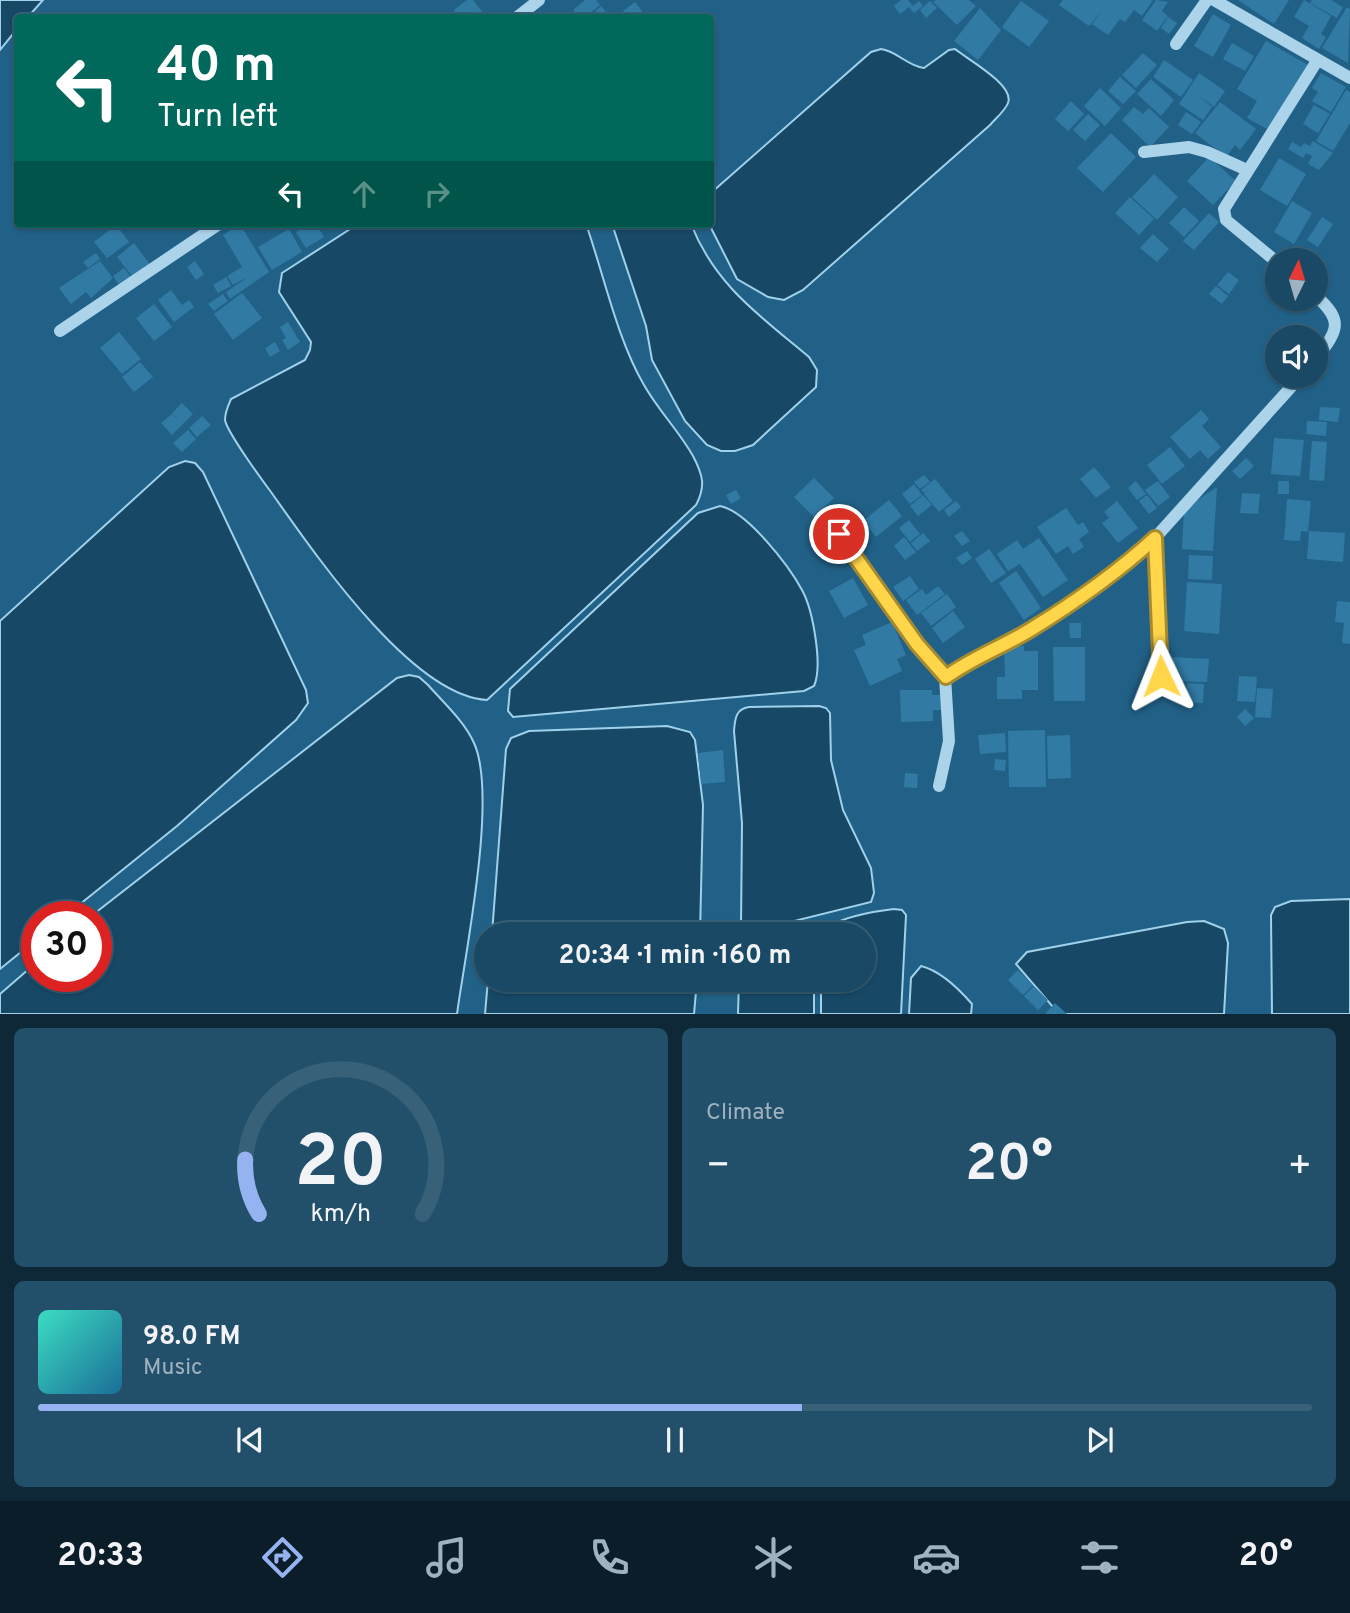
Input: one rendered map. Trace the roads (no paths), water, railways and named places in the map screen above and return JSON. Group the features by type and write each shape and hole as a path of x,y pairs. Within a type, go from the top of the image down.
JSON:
{"street":[{"path":"521,14 539,0"},
{"path":"1176,44 1207,0"},
{"path":"1214,0 1350,78"},
{"path":"1265,252 1226,220 1224,209 1317,61"},
{"path":"1144,152 1189,147 1247,170"},
{"path":"60,331 213,228"},
{"path":"1328,307 1336,323 1334,335 1328,343"},
{"path":"946,677 966,662 1029,630 1128,563 1155,538 1290,388"},
{"path":"839,534 917,644 946,677 949,741 939,786"},
{"path":"1155,538 1161,676"}],"water":[{"path":"0,0 43,0 31,14 14,14 14,33 0,50"},
{"path":"881,49 924,68 949,50 955,49 1004,88 1008,103 990,125 803,290 784,300 768,297 737,279 711,228 714,228 714,190 871,52"},
{"path":"352,228 587,228 634,367 687,447 701,475 701,492 696,505 487,700 458,692 427,674 396,648 366,617 289,518 227,426 226,412 231,399 305,360 310,350 311,342 279,292 282,273"},
{"path":"613,228 693,228 701,246 726,282 756,313 809,357 817,370 816,387 753,445 735,451 721,451 707,445 685,421 652,360 646,326"},
{"path":"185,461 195,463 203,472 306,690 308,703 296,720 177,826 84,901 21,901 21,952 0,969 0,621 169,467"},
{"path":"720,506 731,510 754,528 788,567 802,590 816,638 817,677 814,686 804,691 513,717 508,711 510,689 698,513"},
{"path":"409,675 419,677 428,685 470,735 480,767 483,799 481,836 457,1014 0,1014 0,994 21,976 21,992 112,992 111,901 397,678"},
{"path":"819,706 830,713 831,760 843,810 871,868 874,893 871,902 790,922 741,922 742,823 734,731 737,715 749,707"},
{"path":"667,726 690,732 695,740 703,805 700,922 493,922 506,749 511,738 529,731"},
{"path":"1350,899 1350,1014 1272,1014 1271,915 1275,907 1291,901"},
{"path":"894,909 902,910 906,915 901,1014 821,1014 821,992 876,992 876,922 839,922"},
{"path":"1204,921 1224,929 1228,943 1224,1014 1059,1014 1016,964 1027,952"},
{"path":"921,966 936,972 955,987 972,1004 971,1014 909,1014 911,978"},
{"path":"487,992 696,992 694,1014 485,1014"},
{"path":"739,992 814,992 814,1014 738,1014"}]}
